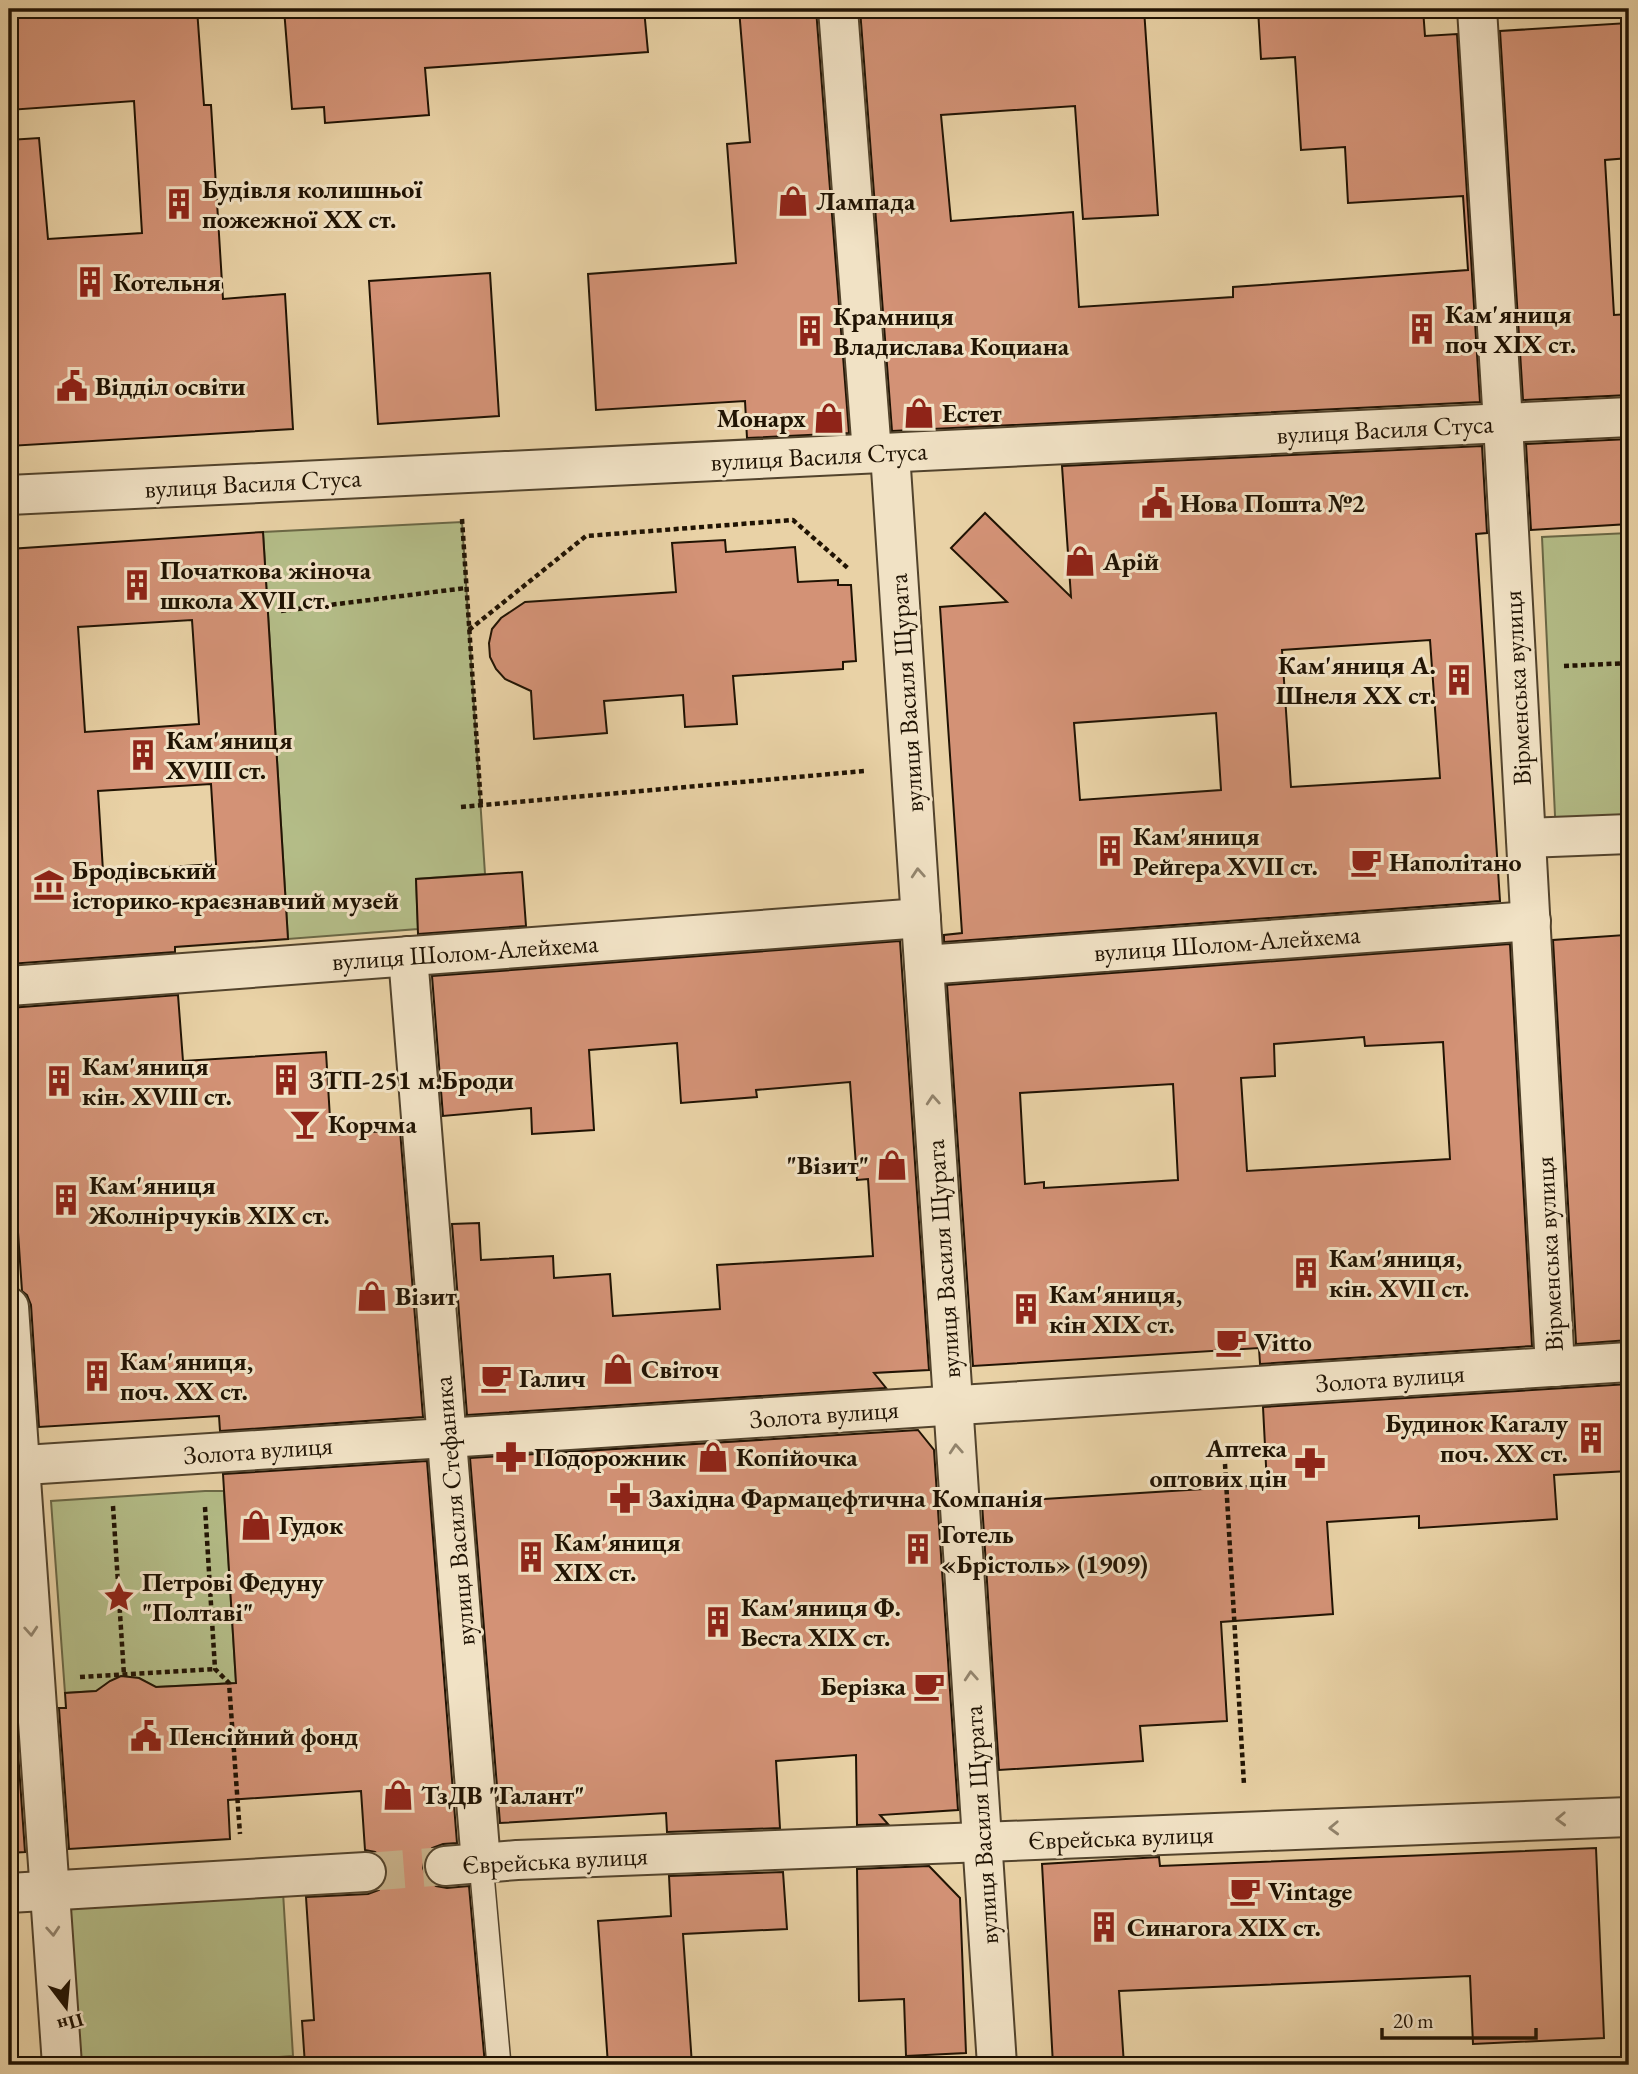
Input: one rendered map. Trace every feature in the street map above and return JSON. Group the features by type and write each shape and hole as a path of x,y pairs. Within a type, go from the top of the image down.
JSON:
{"street":[{"name":"вулиця Василя Щурата","path":"838,9 881,453 921,918 997,2065"},
{"name":"Вірменська вулиця","path":"1477,9 1503,423 1555,1367"},
{"name":"вулиця Василя Стуса","path":"9,495 1629,417"},
{"path":"1526,838 1629,834"},
{"name":"вулиця Шолом-Алейхема","path":"9,986 921,918"},
{"name":"вулиця Шолом-Алейхема","path":"924,965 1531,921"},
{"name":"вулиця Василя Стефаника","path":"408,956 448,1438 463,1864"},
{"path":"9,1307 14,1466 62,2065"},
{"name":"Золота вулиця","path":"14,1466 1629,1362"},
{"name":"Єврейська вулиця","path":"463,1864 1629,1816"},
{"path":"9,1893 366,1872"}],"lane":[{"name":"вулиця Василя Стефаника","path":"463,1864 499,2065"}],"path":[{"path":"459,473 481,806"},
{"path":"469,630 586,536 793,520 857,575"},
{"path":"281,611 466,588"},
{"path":"1516,669 1629,663"},
{"path":"461,807 869,770"},
{"path":"1225,1464 1247,1832"},
{"path":"113,1506 124,1675"},
{"path":"205,1507 215,1669 229,1683 243,1880"},
{"path":"75,1677 215,1669"}],"green space":[{"path":"462,522 485,874 416,879 418,929 288,939 263,532"},
{"path":"1629,533 1629,834 1556,837 1542,537"},
{"path":"224,1491 236,1683 155,1687 139,1678 121,1676 98,1691 65,1693 51,1501"},
{"path":"283,1892 293,2056 161,2065 74,2065 63,1904"}],"building":[{"path":"9,9 197,9 204,105 211,105 223,299 285,294 293,429 9,446 9,140 39,138 48,239 142,233 134,101 9,110"},
{"path":"284,9 644,9 648,52 425,68 429,115 325,123 324,107 292,109"},
{"path":"739,9 816,9 849,433 747,438 745,401 596,410 588,274 736,263 727,144 750,142"},
{"path":"860,9 1144,9 1158,215 1083,219 1075,106 941,115 951,221 1073,212 1079,307 1233,297 1233,287 1468,270 1463,196 1348,203 1345,147 1301,150 1295,57 1261,59 1258,9 1423,9 1425,36 1457,34 1480,402 892,431"},
{"path":"1628,23 1629,158 1605,160 1614,315 1629,314 1629,395 1523,400 1500,31"},
{"path":"490,273 499,416 378,424 369,281"},
{"path":"1629,439 1629,524 1531,530 1526,444"},
{"path":"1482,446 1487,533 1476,534 1500,901 944,942 944,935 962,933 940,607 1007,602 951,548 985,513 1071,597 1062,466","holes":["1430,640 1440,778 1291,787 1282,650","1216,713 1221,790 1080,800 1074,723"]},
{"path":"263,532 288,939 175,947 175,952 9,964 9,549","holes":["192,620 199,724 85,732 78,627","211,784 216,864 103,871 98,791"]},
{"path":"725,540 726,552 795,547 798,582 838,580 838,585 851,585 856,661 843,662 843,669 733,676 737,724 685,727 683,695 604,701 607,733 534,739 531,691 505,679 490,657 492,629 501,618 525,602 676,592 672,543"},
{"path":"522,872 526,926 418,934 416,879"},
{"path":"1625,935 1629,998 1629,1340 1576,1344 1553,940"},
{"path":"900,941 929,1370 874,1373 886,1388 467,1415 452,1224 479,1223 481,1260 553,1256 554,1278 610,1274 613,1316 720,1309 717,1265 873,1256 868,1179 857,1180 850,1082 756,1090 757,1097 681,1103 677,1043 589,1050 594,1130 532,1134 531,1108 443,1116 432,976"},
{"path":"1510,944 1532,1346 1260,1364 1259,1348 973,1366 947,985","holes":["1364,1037 1365,1046 1443,1042 1450,1159 1247,1171 1241,1078 1275,1076 1274,1044","1173,1084 1178,1180 1044,1188 1044,1182 1025,1184 1020,1093"]},
{"path":"178,995 183,1061 326,1052 331,1135 400,1130 423,1417 220,1431 219,1416 39,1427 31,1305 22,1291 9,1100 9,1008"},
{"path":"1629,1384 1629,1471 1554,1475 1557,1519 1419,1528 1419,1516 1327,1522 1333,1614 1221,1622 1227,1721 1140,1726 1143,1761 999,1770 982,1503 1267,1485 1263,1407"},
{"path":"918,1430 934,1450 958,1810 880,1815 888,1824 857,1825 856,1755 776,1761 780,1828 667,1832 666,1813 500,1823 470,1458"},
{"path":"427,1461 457,1843 432,1848 425,1857 423,1868 427,1879 436,1886 469,1886 485,2065 305,2065 302,2021 314,2020 306,1897 368,1894 379,1890 388,1871 384,1859 375,1852 365,1850 361,1791 228,1800 230,1839 69,1849 59,1708 66,1708 65,1693 96,1691 121,1676 139,1678 156,1687 236,1683 223,1474"},
{"path":"15,1709 25,1852 9,1853 9,1710"},
{"path":"1596,1848 1604,2038 1473,2044 1470,1976 1119,1991 1124,2065 1053,2065 1042,1864 1159,1857 1160,1866"},
{"path":"929,1866 960,1898 966,2053 906,2056 904,1999 859,2001 857,1869"},
{"path":"783,1872 787,1929 683,1934 692,2065 608,2065 598,1921 671,1916 669,1876"}],"tunnel":[{"path":"366,1872 445,1866"}],"place":[{"name":"Лампада","path":"793,201"},
{"name":"Будівля колишньої пожежної XX ст.","path":"179,204"},
{"name":"Котельня","path":"90,282"},
{"name":"Кам'яниця поч XIX ст.","path":"1422,329"},
{"name":"Крамниця Владислава Коциана","path":"810,331"},
{"name":"Відділ освіти","path":"72,386"},
{"name":"Естет","path":"919,413"},
{"name":"Монарх","path":"829,418"},
{"name":"Нова Пошта №2","path":"1157,503"},
{"name":"Арій","path":"1080,561"},
{"name":"Початкова жіноча школа XVII ст.","path":"137,585"},
{"name":"Кам'яниця А. Шнеля XX cт.","path":"1459,680"},
{"name":"Кам'яниця XVIII ст.","path":"143,755"},
{"name":"Кам'яниця Рейгера XVII ст.","path":"1110,851"},
{"name":"Наполітано","path":"1366,862"},
{"name":"Бродівський історико-краєзнавчий музей","path":"49,885"},
{"name":"ЗТП-251 м.Броди","path":"286,1080"},
{"name":"Кам'яниця кін. XVIII ст.","path":"59,1081"},
{"name":"Корчма","path":"305,1124"},
{"name":"\"Візит\"","path":"892,1165"},
{"name":"Кам'яниця Жолнірчуків XIX ст.","path":"66,1200"},
{"name":"Кам'яниця, кін. XVII ст.","path":"1306,1273"},
{"name":"Візит","path":"372,1296"},
{"name":"Кам'яниця, кін XIX ст.","path":"1026,1309"},
{"name":"Vitto","path":"1231,1342"},
{"name":"Світоч","path":"618,1369"},
{"name":"Кам'яниця, поч. XX ст.","path":"97,1376"},
{"name":"Галич","path":"496,1378"},
{"name":"Будинок Кагалу поч. XX ст.","path":"1591,1438"},
{"name":"Подорожник","path":"511,1457"},
{"name":"Копійочка","path":"713,1457"},
{"name":"Аптека оптових цін","path":"1310,1463"},
{"name":"Західна Фармацефтична Компанія","path":"625,1498"},
{"name":"Гудок","path":"256,1525"},
{"name":"Готель «Брістоль» (1909)","path":"918,1549"},
{"name":"Кам'яниця XIX ст.","path":"531,1557"},
{"name":"Петрові Федуну \"Полтаві\"","path":"119,1597"},
{"name":"Кам'яниця Ф. Веста XIX ст.","path":"718,1622"},
{"name":"Берізка","path":"929,1686"},
{"name":"Пенсійний фонд","path":"146,1736"},
{"name":"ТзДВ \"Галант\"","path":"398,1795"},
{"name":"Vintage","path":"1245,1891"},
{"name":"Синагога XIX ст.","path":"1104,1927"}]}
